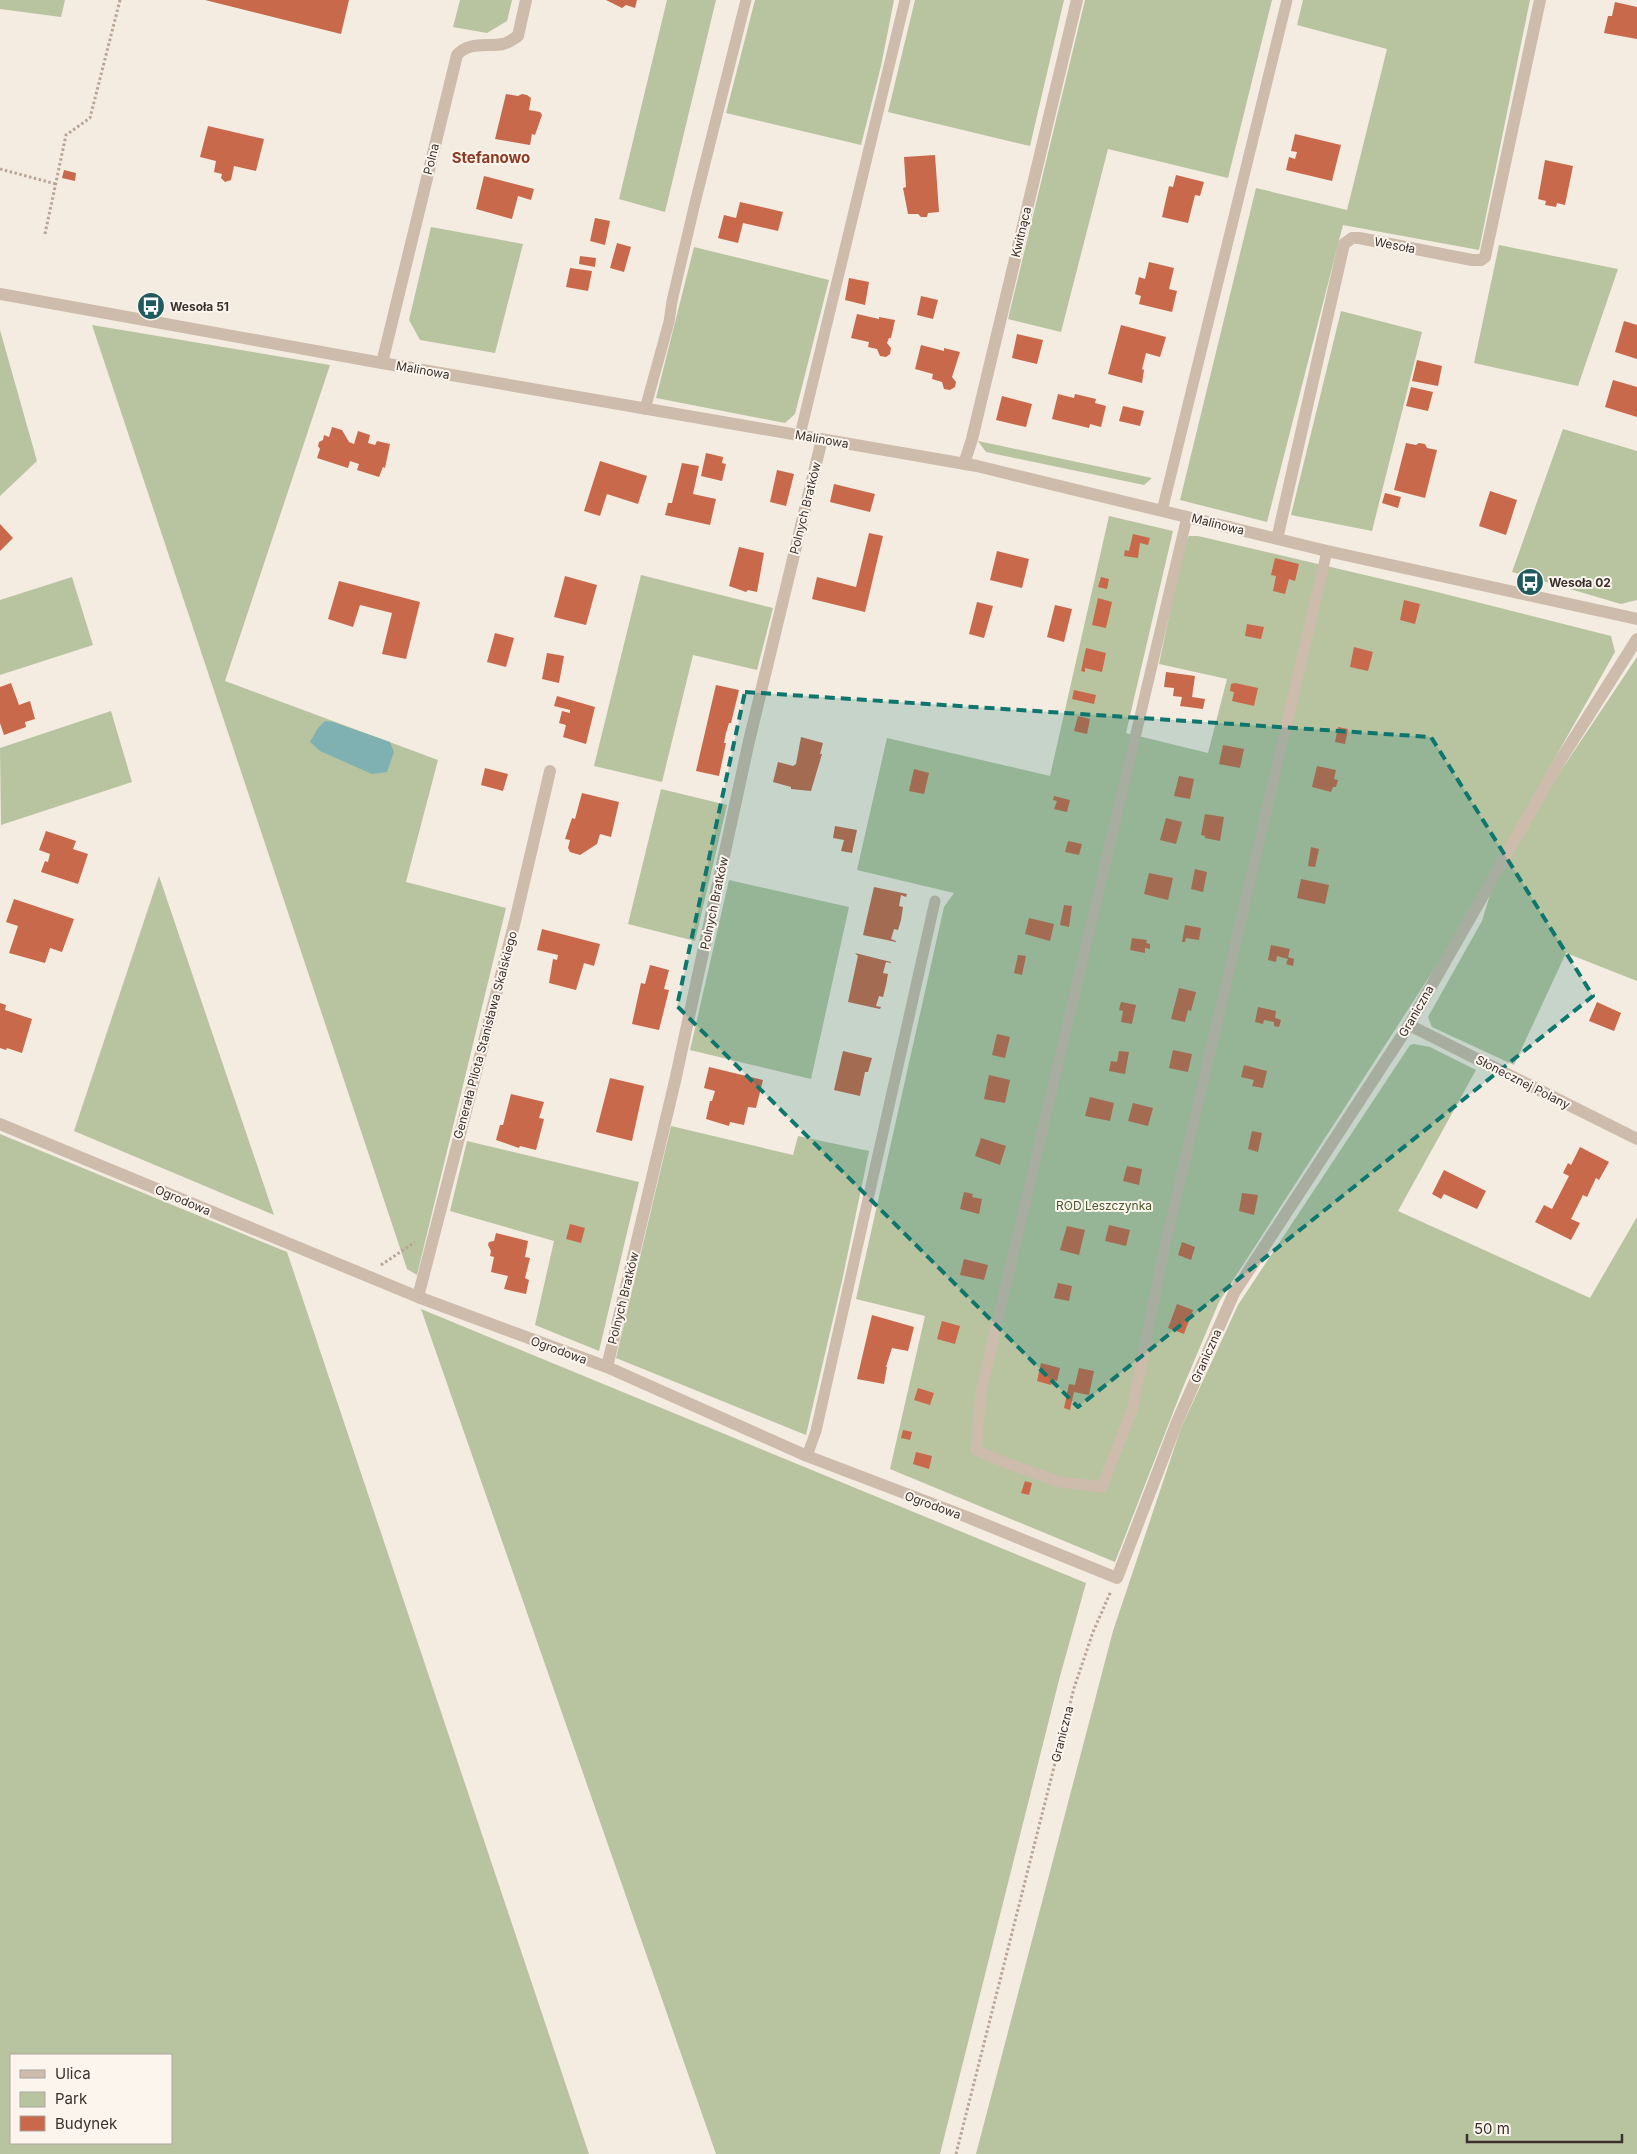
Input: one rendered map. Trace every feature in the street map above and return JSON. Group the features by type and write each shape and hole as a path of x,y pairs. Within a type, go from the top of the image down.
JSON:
{"street":[{"name":"Polna","path":"382,363 456,55 461,50 470,46 505,44 518,36 526,0"},
{"name":"Kwitnąca","path":"964,464 974,430 1077,0"},
{"name":"Wesoła","path":"1277,538 1344,244 1352,238 1359,238 1472,260 1481,260 1485,257 1488,253 1540,0"},
{"name":"Malinowa","path":"0,294 382,363 964,464 1328,551 1637,619"},
{"name":"Polnych Bratków","path":"606,1367 675,1081 749,742 822,439"},
{"name":"Graniczna","path":"1117,1578 1177,1422 1234,1293 1409,1025 1558,764 1637,639"},
{"name":"Generała Pilota Stanisława Skalskiego","path":"418,1297 550,772"},
{"name":"Słonecznej Polany","path":"1409,1025 1637,1138"},
{"name":"Ogrodowa","path":"0,1124 363,1275 606,1367 807,1456 1117,1578"}],"lane":[{"path":"645,409 669,322 672,301 695,202 746,0"},
{"path":"800,435 905,0"},
{"path":"1162,511 1287,0"},
{"path":"1187,517 981,1391 976,1450 1060,1482 1102,1487 1132,1410 1164,1250 1328,551"},
{"path":"807,1456 816,1431 935,901"}],"path":[{"path":"45,234 66,135 90,118 120,0"},
{"path":"0,169 56,184"},
{"path":"363,1275 398,1255 435,1227"},
{"name":"Graniczna","path":"956,2154 1074,1688 1093,1632 1117,1578"}],"highlighted area":[{"path":"745,692 1431,737 1593,996 1078,1407 677,1006"}],"green space":[{"path":"0,0 65,0 61,17 0,9"},
{"path":"460,0 512,0 507,21 487,33 453,27"},
{"path":"667,0 716,0 665,212 619,199"},
{"path":"755,0 894,0 881,66 861,145 726,113"},
{"path":"915,0 1064,0 1030,146 888,112"},
{"path":"1085,0 1272,0 1228,178 1108,149 1061,332 1008,319"},
{"path":"1303,0 1530,0 1479,250 1343,225 1267,522 1180,500 1256,188 1347,210 1387,49 1297,25"},
{"path":"431,227 523,244 495,353 420,340 409,320"},
{"path":"1499,245 1618,269 1578,386 1474,363"},
{"path":"694,247 829,280 795,414 785,423 656,398"},
{"path":"1341,311 1422,332 1372,531 1291,515"},
{"path":"92,325 330,365 225,681 438,760 406,882 506,908 417,1275 407,1269"},
{"path":"0,330 37,461 0,496"},
{"path":"1563,429 1637,451 1637,600 1621,604 1512,572"},
{"path":"978,441 1152,478 1144,485 986,452"},
{"name":"ROD Leszczynka","path":"1109,516 1173,531 1126,733 1208,753 1227,679 1159,664 1184,545 1189,536 1198,536 1433,591 1611,636 1615,652 1444,954 1219,1302 1181,1392 1115,1562 890,1469 925,1316 856,1299 944,907 954,893 857,870 887,738 1050,776"},
{"path":"641,575 773,608 757,670 693,655 662,782 594,766"},
{"path":"72,577 93,645 0,675 0,600"},
{"path":"1637,657 1637,981 1566,953 1514,1065 1432,1027 1428,1017 1482,921 1492,888 1548,790"},
{"path":"111,711 132,782 1,825 0,748"},
{"path":"661,789 727,805 695,941 628,924"},
{"path":"159,876 274,1215 74,1131"},
{"path":"729,880 849,907 811,1079 690,1050"},
{"path":"1410,1045 1430,1047 1476,1070 1398,1211 1590,1298 1637,1217 1637,2154 976,2154 1113,1631 1181,1428 1238,1305"},
{"path":"671,1126 793,1155 798,1136 869,1151 842,1281 806,1435 616,1358"},
{"path":"0,1134 287,1252 589,2154 0,2154"},
{"path":"467,1141 639,1182 599,1351 535,1325 554,1241 450,1211"},
{"path":"421,1309 1086,1583 1059,1680 940,2154 716,2154"}],"water":[{"path":"325,721 333,722 390,742 394,752 387,772 372,774 320,751 310,742 318,728"}],"building":[{"path":"205,0 349,0 341,34"},
{"path":"606,0 637,0 635,8 626,5 622,8"},
{"path":"1615,2 1637,7 1637,39 1604,33 1608,16 1612,16"},
{"path":"506,94 527,95 531,98 529,110 540,112 542,115 535,135 532,134 530,145 495,139"},
{"path":"208,126 264,139 256,171 234,166 231,180 225,182 221,178 222,174 214,172 216,161 200,157"},
{"path":"1295,134 1341,145 1332,181 1286,170 1289,157 1295,159 1297,152 1291,151"},
{"path":"935,155 939,212 928,213 927,217 921,217 918,214 908,214 903,188 906,187 904,157"},
{"path":"1545,160 1573,166 1565,205 1557,203 1556,207 1545,205 1546,201 1538,199"},
{"path":"64,170 76,173 75,181 62,178"},
{"path":"1176,175 1204,182 1200,196 1195,195 1188,223 1162,217 1169,186 1173,187"},
{"path":"484,176 534,189 531,200 518,196 512,219 476,209"},
{"path":"740,202 783,212 778,231 743,223 738,243 718,238 724,215 736,218"},
{"path":"595,218 610,221 605,245 590,241"},
{"path":"617,243 631,247 624,272 610,268"},
{"path":"580,256 596,258 595,267 579,264"},
{"path":"1149,262 1174,268 1169,289 1177,291 1172,312 1139,304 1141,296 1135,294 1139,277 1145,279"},
{"path":"570,268 592,271 588,291 566,287"},
{"path":"849,278 869,282 865,305 845,300"},
{"path":"921,296 938,300 933,319 917,315"},
{"path":"857,314 879,319 879,317 895,320 891,338 889,338 887,343 891,348 890,354 886,357 880,356 877,349 868,347 869,342 851,338"},
{"path":"1624,321 1637,325 1637,359 1615,352"},
{"path":"1121,325 1166,337 1160,357 1146,353 1142,369 1144,370 1142,383 1108,374"},
{"path":"1017,334 1043,340 1037,364 1012,358"},
{"path":"921,345 944,351 944,348 960,352 952,377 956,382 955,387 950,390 944,389 942,382 932,379 933,374 915,369"},
{"path":"1417,360 1442,366 1438,386 1412,381"},
{"path":"1613,380 1637,387 1637,417 1605,407"},
{"path":"1411,387 1433,392 1428,411 1406,406"},
{"path":"1058,394 1074,398 1075,394 1096,399 1095,403 1106,406 1101,427 1090,424 1089,428 1052,419"},
{"path":"1002,396 1032,404 1026,427 996,420"},
{"path":"1123,406 1144,411 1140,426 1119,421"},
{"path":"332,427 342,430 349,442 354,444 358,431 370,435 368,443 375,445 377,441 390,444 385,468 383,467 379,477 357,470 359,464 350,461 348,468 317,458 320,449 318,446 319,442 323,440 324,435 329,437"},
{"path":"1406,443 1425,444 1427,448 1437,450 1425,498 1394,490"},
{"path":"706,453 723,457 722,463 726,464 722,481 701,476"},
{"path":"600,461 647,476 638,504 607,494 600,516 584,511"},
{"path":"682,463 699,466 693,494 716,499 710,525 665,515 668,503 672,503"},
{"path":"777,470 794,474 786,506 770,502"},
{"path":"834,484 875,494 870,512 830,502"},
{"path":"1490,491 1517,500 1506,535 1479,526"},
{"path":"1385,493 1401,497 1398,508 1382,503"},
{"path":"0,524 13,538 0,551"},
{"path":"869,533 883,536 865,612 812,599 817,577 856,587"},
{"path":"1133,534 1150,538 1148,545 1140,543 1138,558 1124,556 1125,550 1129,551"},
{"path":"739,547 764,553 757,592 748,590 746,592 729,586"},
{"path":"997,551 1029,559 1022,588 990,580"},
{"path":"1275,558 1299,564 1295,581 1289,579 1285,594 1273,591 1276,576 1271,575"},
{"path":"565,576 597,585 586,625 554,617"},
{"path":"1101,577 1109,579 1107,589 1098,587"},
{"path":"339,581 420,602 406,659 382,654 392,613 360,605 353,627 328,619"},
{"path":"1098,598 1112,602 1106,628 1092,625"},
{"path":"1404,600 1420,604 1415,624 1400,620"},
{"path":"977,602 993,606 984,638 969,634"},
{"path":"1055,605 1072,609 1064,642 1047,637"},
{"path":"1247,624 1264,627 1261,639 1245,636"},
{"path":"495,633 514,638 506,667 487,662"},
{"path":"1354,647 1373,652 1368,671 1350,667"},
{"path":"1086,648 1106,653 1102,672 1085,668 1085,672 1081,671"},
{"path":"547,653 564,656 559,683 542,679"},
{"path":"1166,672 1195,676 1192,697 1205,699 1203,709 1180,706 1182,697 1173,696 1174,688 1164,687"},
{"path":"11,683 19,705 30,701 35,719 25,722 26,727 4,735 0,723 0,687"},
{"path":"1235,683 1258,688 1254,706 1232,701 1234,692 1230,691 1231,684"},
{"path":"716,685 739,690 731,723 729,723 726,733 724,743 726,743 719,776 696,771"},
{"path":"1074,690 1096,695 1094,704 1072,699"},
{"path":"557,696 595,707 586,744 563,737 566,725 559,723 562,711 570,713 570,710 554,706"},
{"path":"1078,716 1090,719 1087,734 1074,731"},
{"path":"1338,727 1348,729 1345,744 1335,742"},
{"path":"801,737 823,743 820,754 822,754 811,791 791,789 791,787 773,782 778,762 793,766 796,764"},
{"path":"1223,745 1244,749 1240,768 1219,764"},
{"path":"1317,766 1336,770 1334,779 1338,780 1336,787 1333,787 1331,792 1312,787"},
{"path":"485,768 508,774 503,791 481,785"},
{"path":"914,769 929,773 924,794 909,791"},
{"path":"1179,776 1194,779 1190,799 1174,796"},
{"path":"582,793 619,802 611,837 600,834 597,844 580,855 570,852 568,848 570,840 565,839 572,818 575,819"},
{"path":"1054,796 1070,800 1067,812 1054,809 1057,801 1053,800"},
{"path":"1205,814 1224,817 1220,841 1205,838 1205,836 1201,835"},
{"path":"1166,818 1182,822 1176,844 1160,840"},
{"path":"835,826 857,830 852,853 841,851 844,840 833,838"},
{"path":"46,831 76,841 73,849 88,854 78,884 41,872 45,861 48,862 50,854 39,850"},
{"path":"1068,841 1082,844 1079,855 1065,852"},
{"path":"1311,847 1319,849 1315,867 1308,866"},
{"path":"1195,869 1207,872 1203,892 1191,889"},
{"path":"1149,873 1173,878 1168,900 1144,894"},
{"path":"1301,879 1329,885 1325,904 1297,898"},
{"path":"874,887 907,894 906,897 901,895 899,906 903,907 901,920 898,930 894,929 891,939 896,942 863,935"},
{"path":"14,899 74,919 62,952 50,948 45,963 9,953 18,926 6,922"},
{"path":"1064,905 1072,906 1069,927 1060,925"},
{"path":"1029,918 1054,924 1050,941 1025,934"},
{"path":"1185,925 1201,928 1199,940 1186,938 1185,942 1182,942"},
{"path":"542,929 600,944 594,966 584,963 576,990 549,983 553,959 557,960 558,955 537,950"},
{"path":"1132,938 1147,940 1146,943 1150,944 1150,949 1145,948 1145,953 1130,950"},
{"path":"1271,945 1290,949 1288,957 1294,959 1293,966 1286,964 1288,959 1277,956 1276,962 1268,960"},
{"path":"855,953 891,962 886,962 883,973 888,974 883,997 879,996 876,1006 881,1007 880,1009 848,1002 858,956"},
{"path":"1018,955 1026,956 1022,975 1014,973"},
{"path":"650,965 669,970 664,989 669,990 659,1030 632,1024 641,983 645,984"},
{"path":"1179,988 1196,992 1191,1011 1188,1010 1185,1022 1171,1019"},
{"path":"1121,1002 1136,1005 1132,1024 1121,1022 1123,1011 1119,1010"},
{"path":"1597,1002 1621,1013 1614,1031 1589,1021"},
{"path":"0,1003 6,1005 5,1010 32,1019 22,1053 7,1048 6,1050 0,1048"},
{"path":"1258,1007 1276,1011 1275,1018 1281,1020 1279,1027 1274,1026 1274,1022 1264,1020 1263,1024 1255,1022"},
{"path":"997,1034 1010,1037 1005,1058 992,1055"},
{"path":"1173,1050 1192,1054 1188,1072 1169,1068"},
{"path":"843,1051 872,1058 868,1072 865,1072 860,1096 834,1090"},
{"path":"1119,1051 1129,1052 1125,1074 1109,1071 1111,1061 1117,1062"},
{"path":"1244,1065 1267,1071 1263,1088 1252,1086 1254,1080 1241,1077"},
{"path":"709,1067 763,1080 756,1108 748,1107 744,1125 730,1122 729,1126 706,1119 710,1101 712,1101 715,1091 704,1088"},
{"path":"989,1075 1010,1080 1005,1103 984,1099"},
{"path":"610,1078 644,1086 632,1141 596,1132"},
{"path":"511,1094 544,1102 539,1118 544,1119 536,1150 520,1146 519,1148 496,1140 500,1125 503,1125"},
{"path":"1090,1097 1114,1103 1110,1121 1085,1116"},
{"path":"1133,1103 1153,1108 1148,1126 1128,1121"},
{"path":"1252,1131 1262,1133 1258,1152 1248,1149"},
{"path":"981,1138 1006,1146 1000,1165 975,1156"},
{"path":"1580,1147 1609,1162 1599,1180 1596,1178 1587,1197 1583,1195 1571,1219 1580,1223 1571,1240 1535,1222 1544,1205 1552,1209 1569,1176 1563,1173 1568,1163 1571,1165"},
{"path":"1127,1166 1142,1169 1139,1185 1123,1181"},
{"path":"1444,1170 1486,1191 1477,1209 1444,1194 1441,1199 1432,1194"},
{"path":"964,1192 973,1194 972,1197 982,1199 979,1214 960,1209"},
{"path":"1242,1193 1258,1195 1254,1215 1239,1211"},
{"path":"570,1224 585,1228 581,1243 566,1239"},
{"path":"1109,1225 1130,1230 1126,1246 1105,1241"},
{"path":"1067,1226 1085,1230 1079,1255 1060,1250"},
{"path":"496,1233 528,1241 525,1257 530,1258 525,1278 529,1280 526,1294 504,1289 508,1276 491,1272 494,1257 490,1256 491,1251 488,1245 489,1242 494,1241"},
{"path":"1182,1242 1195,1247 1191,1260 1178,1255"},
{"path":"964,1259 988,1265 984,1280 960,1275"},
{"path":"1058,1283 1072,1286 1069,1301 1054,1298"},
{"path":"1177,1304 1193,1310 1184,1334 1168,1328"},
{"path":"872,1315 914,1327 908,1351 892,1348 886,1367 884,1384 857,1379"},
{"path":"942,1321 960,1326 955,1344 937,1339"},
{"path":"1041,1363 1060,1368 1057,1381 1053,1380 1051,1385 1037,1381"},
{"path":"1079,1368 1094,1371 1089,1395 1074,1392 1070,1410 1064,1408 1069,1384 1075,1385"},
{"path":"918,1388 934,1393 930,1405 914,1400"},
{"path":"903,1430 912,1432 910,1440 901,1438"},
{"path":"916,1452 932,1456 929,1469 913,1464"},
{"path":"1025,1481 1032,1483 1029,1495 1021,1493"}],"place":[{"name":"Wesoła 51","path":"151,306"},
{"name":"Wesoła 02","path":"1530,582"}],"district":[{"name":"Stefanowo","path":"491,157"}]}
